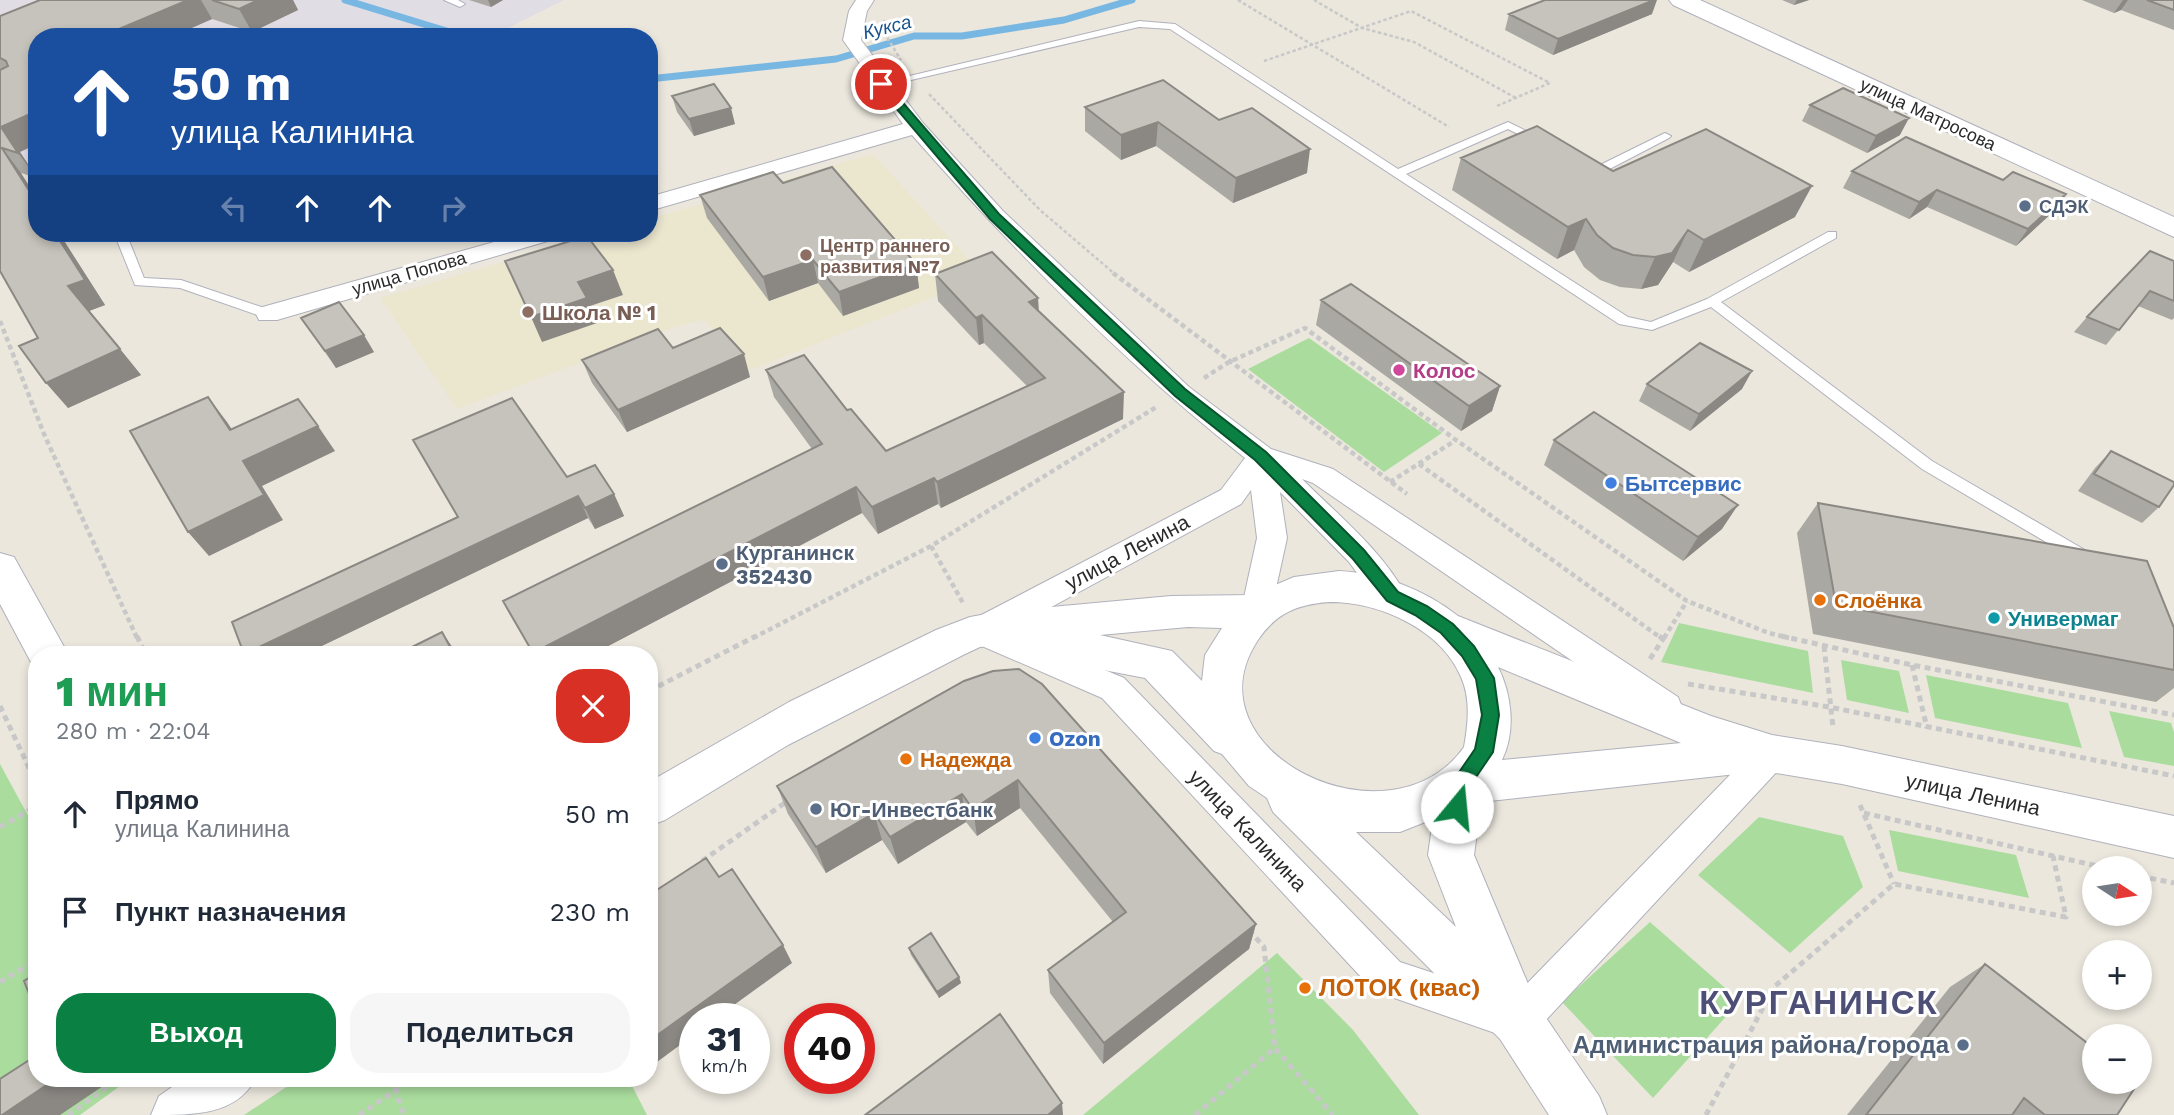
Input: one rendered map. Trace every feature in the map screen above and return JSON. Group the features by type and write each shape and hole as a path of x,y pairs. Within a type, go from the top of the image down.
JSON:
{"street":[{"path":"865,0 858,11 852,40 881,84 916,127 995,216 1180,393 1261,456 1359,554 1392,597"},
{"name":"улица Матросова","path":"1681,0 2174,228"},
{"path":"658,201 916,127"},
{"name":"улица Попова","path":"268,314 519,242"},
{"path":"1256,611 1272,538 1261,456"},
{"path":"1261,456 1322,476 1704,733"},
{"name":"улица Ленина","path":"658,782 727,755 847,693 979,631 1231,497 1261,456"},
{"path":"0,568 44,646"},
{"path":"1319,588 1355,588 1392,597 1421,610 1447,628 1468,651 1485,678 1491,715 1484,752 1461,784 1432,802 1396,813 1356,813 1317,804 1281,786 1252,762 1232,735 1221,707 1219,679 1224,653 1237,630 1256,611 1286,596 1319,588"},
{"name":"улица Ленина","path":"979,631 1191,611 1256,611"},
{"name":"улица Ленина","path":"1447,628 1704,733 1772,754 1842,765 2174,837"},
{"path":"979,631 1088,648 1157,663 1252,762 1518,1021"},
{"name":"улица Калинина","path":"979,631 1113,688 1388,977 1518,1021"},
{"path":"1518,1021 1772,754"},
{"name":"улица Ленина","path":"1461,784 1772,754"},
{"name":"улица Ленина","path":"658,800 727,755"},
{"path":"1461,784 1451,855 1518,1021 1580,1115"},
{"path":"178,1115 217,1087"}],"lane":[{"path":"449,0 460,4"},
{"path":"881,84 1139,24 1172,26 1623,321 1652,326 1712,302 1832,235"},
{"path":"1398,173 1508,125 1552,148"},
{"path":"1574,160 1596,172 1665,136"},
{"path":"123,242 139,282 181,284 268,314"},
{"path":"1712,302 1927,465 2101,567"}],"path":[{"path":"1238,0 1449,127"},
{"path":"1314,0 1362,28 1414,42 1516,98"},
{"path":"1239,69 1411,11 1549,83 1494,107"},
{"path":"888,38 913,77 1040,210 1110,271 1229,362"},
{"path":"1437,132 1460,122"},
{"path":"0,321 44,434 141,646"},
{"path":"658,686 931,545 1229,362 1305,328 1456,440 1687,601 1769,633 1824,646 2174,715"},
{"path":"1390,482 1456,440"},
{"path":"1419,464 1662,638"},
{"path":"931,545 979,631"},
{"path":"1646,667 1687,601"},
{"path":"1824,646 1829,708"},
{"path":"1912,665 1927,728"},
{"path":"1683,683 1829,708 2174,776"},
{"path":"0,706 28,766"},
{"path":"700,862 762,816 796,796"},
{"path":"0,827 28,811"},
{"path":"1864,813 2082,863"},
{"path":"1706,1115 1774,987 1894,884 2066,918 2053,856"},
{"path":"2152,878 2174,883"},
{"path":"1246,926 1264,947 1275,1048 1333,1115"},
{"path":"0,982 28,965"},
{"path":"1195,1115 1275,1048"},
{"path":"68,1115 107,1087"},
{"path":"394,1087 404,1115"},
{"path":"359,1115 402,1087"}],"shaded area":[{"path":"0,0 564,0 508,28 28,28 28,162 0,171"},
{"path":"873,154 985,277 750,370 704,320 675,327 457,409 380,298 571,242 658,242 658,216"}],"green space":[{"path":"1309,338 1442,433 1384,472 1248,369"},
{"path":"1679,623 1808,651 1813,693 1661,662"},
{"path":"1841,660 1899,671 1909,713 1847,700"},
{"path":"1926,675 2068,703 2082,748 1935,718"},
{"path":"2109,711 2171,723 2174,732 2174,766 2124,757"},
{"path":"0,764 28,815 28,1087 119,1087 80,1115 0,1115"},
{"path":"1759,817 1843,836 1863,887 1790,953 1698,875"},
{"path":"1889,830 2016,855 2029,898 1898,871"},
{"path":"1650,922 1740,1001 1653,1098 1562,1002"},
{"path":"1277,953 1353,1030 1419,1115 1083,1115"},
{"path":"286,1087 633,1087 647,1115 244,1115"}],"building":[{"path":"40,0 188,0 121,28 28,28 28,115 1,127 18,153 2,148 28,189 28,242 61,242 85,280 68,286 120,349 46,383 19,346 38,338 0,271 0,70 8,66 6,61 0,58 0,16"},
{"path":"212,0 258,0 239,9"},
{"path":"1545,0 1654,0 1558,39 1509,14"},
{"path":"2147,0 2174,0 2174,10"},
{"path":"1163,80 1219,120 1252,108 1310,149 1236,178 1158,122 1121,135 1085,107"},
{"path":"714,84 731,108 689,119 672,96"},
{"path":"1843,88 1909,118 1876,136 1810,105"},
{"path":"1537,126 1613,171 1706,129 1812,186 1704,240 1688,230 1672,253 1655,257 1633,255 1613,248 1597,235 1586,219 1568,227 1461,158"},
{"path":"1906,137 2003,180 2013,172 2066,194 2028,229 1937,190 1919,202 1852,171"},
{"path":"832,167 916,264 839,292 813,260 763,277 700,195 773,172 783,183"},
{"path":"567,242 592,242 613,270 578,282 587,298 531,317 505,261"},
{"path":"2150,251 2174,261 2174,301 2150,291 2119,330 2087,317"},
{"path":"992,252 1038,298 1029,302 1124,392 937,482 934,478 872,507 856,487 547,646 529,646 503,601 822,444 766,370 804,355 847,410 851,409 886,451 1045,378 982,315 976,318 935,274"},
{"path":"1351,284 1500,386 1469,406 1321,300"},
{"path":"339,302 364,335 325,351 301,318"},
{"path":"720,328 744,354 618,410 582,360 658,329 673,348"},
{"path":"1700,343 1752,371 1699,414 1647,384"},
{"path":"208,397 230,430 298,399 318,426 243,461 264,495 188,532 130,431"},
{"path":"512,398 567,477 595,465 614,494 585,508 578,496 261,646 241,646 232,622 458,517 413,440"},
{"path":"1594,412 1738,505 1698,537 1554,440"},
{"path":"2111,451 2174,482 2159,507 2094,474"},
{"path":"1818,503 2147,561 2174,628 2174,670 1836,605"},
{"path":"442,632 450,646 414,646"},
{"path":"1019,669 1042,684 1256,924 1104,1043 1048,970 1126,912 1018,780 973,809 962,794 890,837 874,813 816,847 777,786 964,681 993,671"},
{"path":"706,858 719,877 732,869 783,945 702,1003 679,1003 679,1020 658,1035 658,889"},
{"path":"931,933 959,977 937,992 909,948"},
{"name":"Администрация района/города","path":"1985,964 2082,1039 2082,1094 2131,1094 2117,1115 2045,1115 2024,1098 2012,1115 1866,1115"},
{"path":"1000,1014 1062,1103 1048,1115 865,1115"},
{"path":"28,1061 28,1087 44,1087 0,1115 0,1079"}],"waterway":[{"name":"Кукса","path":"345,0 437,28"},
{"name":"Кукса","path":"658,78 836,59 914,36 962,36 1064,20 1132,0"}],"place":[{"name":"СДЭК","path":"2025,206"},
{"name":"Центр раннего развития №7","path":"806,255"},
{"name":"Школа № 1","path":"528,312"},
{"name":"Колос","path":"1399,370"},
{"name":"Бытсервис","path":"1611,483"},
{"name":"Курганинск 352430","path":"722,564"},
{"name":"Слоёнка","path":"1820,600"},
{"name":"Универмаг","path":"1994,618"},
{"name":"Ozon","path":"1035,738"},
{"name":"Надежда","path":"906,759"},
{"name":"Юг-Инвестбанк","path":"816,809"},
{"name":"ЛОТОК (квас)","path":"1305,988"},
{"name":"Администрация района/города","path":"1963,1045"}],"district":[{"name":"КУРГАНИНСК","path":"1819,1002"}],"route":[{"path":"881,84 995,216 1180,393 1261,456 1359,554 1392,597 1421,610 1447,628 1468,651 1485,678 1491,715 1484,752 1461,784 1457,807"}]}
